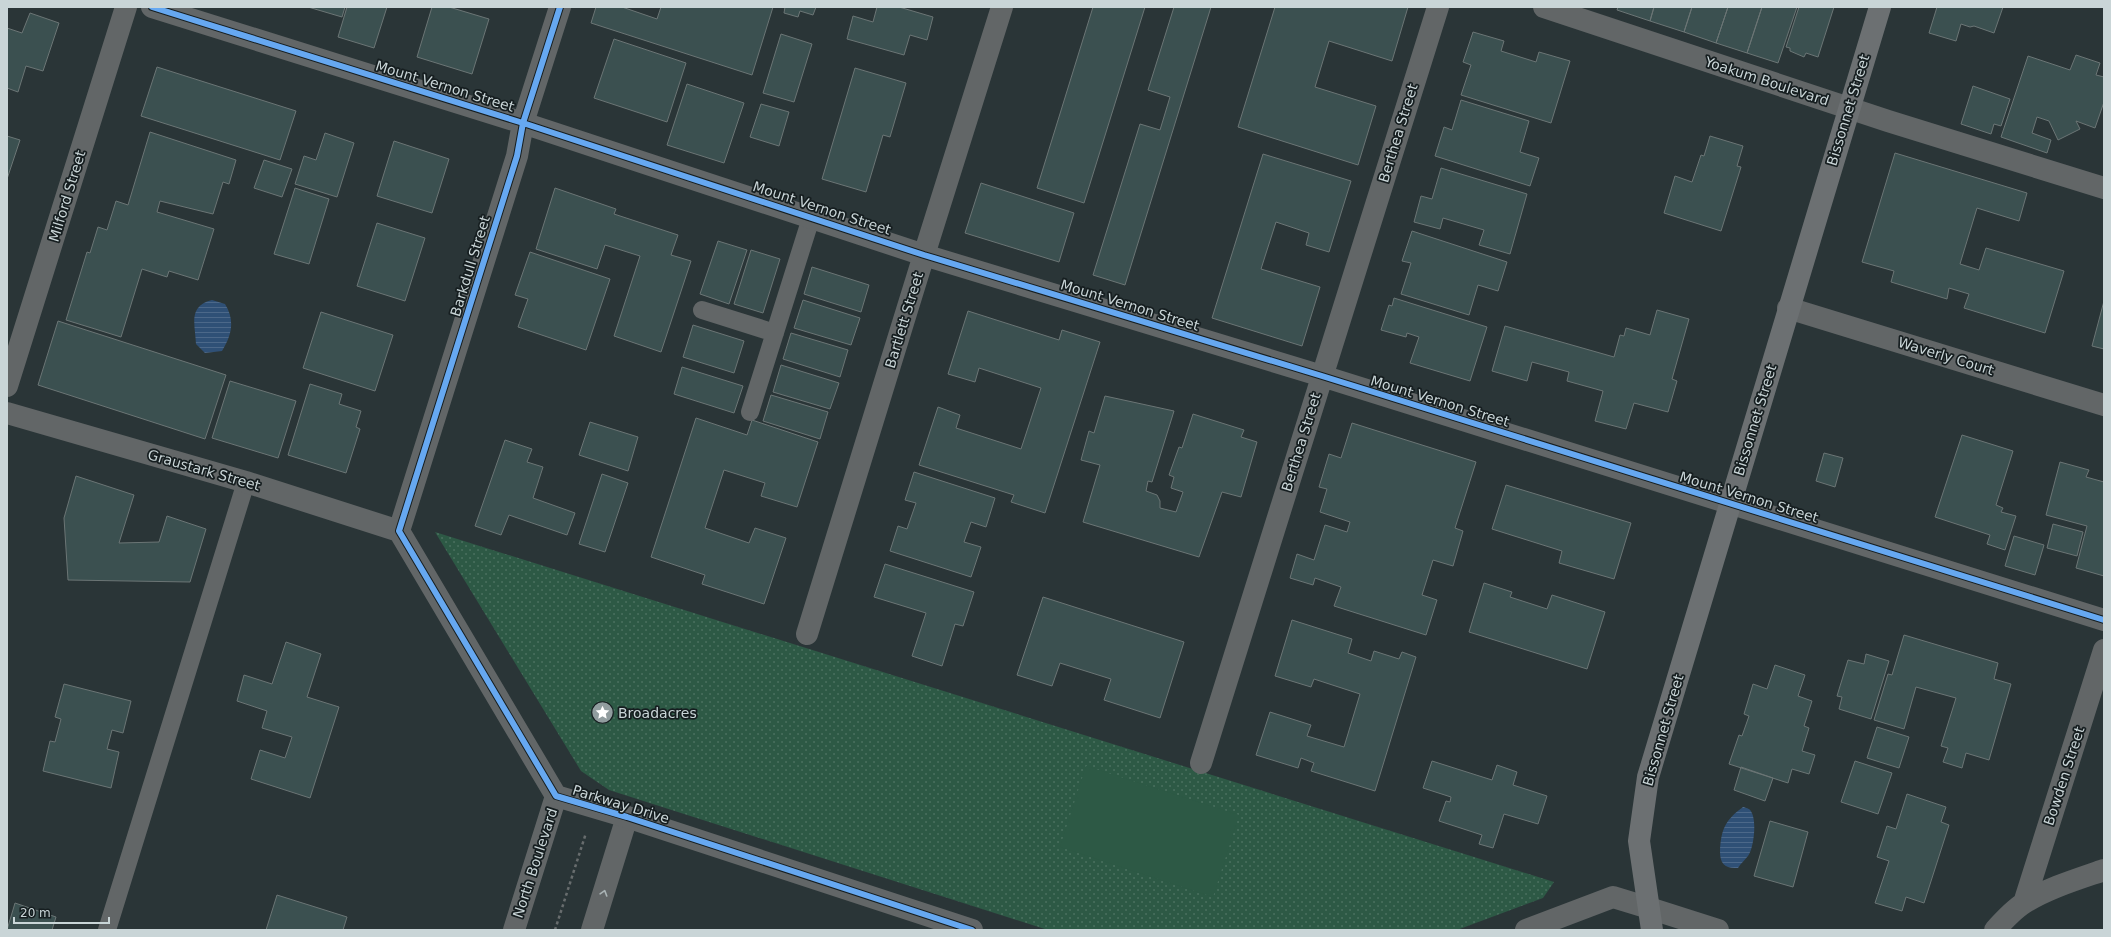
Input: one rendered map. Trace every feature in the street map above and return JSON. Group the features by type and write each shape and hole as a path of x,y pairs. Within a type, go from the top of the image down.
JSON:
{"main road":[{"name":"Bissonnet Street","path":"1652,930 1639,841 1648,777 1848,108 1880,7"}],"street":[{"name":"Milford Street","path":"7,386 126,7"},
{"name":"Mount Vernon Street","path":"152,7 523,123 924,255 1322,376 2104,620"},
{"name":"Barkdull Street","path":"399,531 517,156 523,123 560,7"},
{"name":"Bartlett Street","path":"807,634 1002,7"},
{"name":"Berthea Street","path":"1201,763 1438,7"},
{"name":"Yoakum Boulevard","path":"1544,7 1848,108 2104,188"},
{"name":"Waverly Court","path":"1788,308 2104,405"},
{"name":"Graustark Street","path":"7,413 246,482 399,531"},
{"name":"Parkway Drive","path":"399,531 556,796 972,930"},
{"name":"Bowden Street","path":"2024,903 2104,650"},
{"name":"North Boulevard","path":"514,930 556,796"},
{"path":"592,930 627,818"},
{"path":"1995,930 2008,916 2024,903 2075,880 2104,870"},
{"path":"1526,930 1614,897 1718,930"}],"lane":[{"path":"750,412 811,218"},
{"path":"702,310 775,333"},
{"path":"107,930 246,482"}],"path":[{"path":"555,930 594,808"}],"green space":[{"path":"435,532 1554,882 1543,898 1457,930 1048,930 609,790 581,771"},
{"path":"1086,766 1239,815 1213,897 1060,847"}],"water":[{"path":"212,300 225,304 230,316 231,328 228,339 222,351 205,353 196,344 194,323 196,311 199,307"},
{"path":"1743,807 1749,809 1752,813 1754,832 1752,846 1748,856 1738,868 1730,868 1724,865 1721,859 1721,837 1728,821"}],"building":[{"path":"308,7 345,7 342,17"},
{"path":"347,7 387,7 374,48 338,37"},
{"path":"432,7 449,7 489,19 472,74 417,57"},
{"path":"596,7 622,7 657,19 661,7 773,7 752,75 591,23"},
{"path":"785,7 816,7 813,15 800,11 798,17 784,13"},
{"path":"877,7 899,7 933,17 927,40 910,35 904,55 847,39 853,16 873,22"},
{"path":"1093,7 1145,7 1084,203 1037,188"},
{"path":"1174,7 1211,7 1125,285 1093,275 1140,124 1160,130 1170,97 1148,90"},
{"path":"1275,7 1408,7 1392,61 1329,41 1315,87 1376,106 1358,165 1238,127"},
{"path":"1618,7 1654,7 1650,21 1617,10"},
{"path":"1654,7 1692,7 1684,32 1650,21"},
{"path":"1692,7 1728,7 1716,43 1684,32"},
{"path":"1728,7 1762,7 1747,53 1716,43"},
{"path":"1762,7 1797,7 1778,63 1747,53"},
{"path":"1799,7 1834,7 1818,57 1806,53 1804,57 1790,51 1790,48 1786,47"},
{"path":"1937,7 2003,7 1994,33 1974,26 1970,27 1961,24 1956,41 1929,33"},
{"path":"30,13 59,23 43,71 26,66 18,92 7,88 7,28 22,33"},
{"path":"1473,32 1504,41 1501,51 1536,62 1539,52 1570,61 1551,123 1461,95 1471,65 1463,62"},
{"path":"781,34 812,44 794,102 763,93"},
{"path":"614,39 686,63 667,122 594,98"},
{"path":"2076,55 2100,63 2096,75 2104,77 2104,102 2095,128 2076,121 2080,129 2058,140 2049,121 2037,117 2032,133 2051,140 2047,153 2001,137 2028,56 2070,70"},
{"path":"157,67 296,111 280,160 141,116"},
{"path":"855,68 906,83 890,137 883,135 866,192 822,179"},
{"path":"687,84 744,103 724,163 667,145"},
{"path":"1973,86 2010,99 2001,126 1994,124 1991,134 1961,124"},
{"path":"1461,100 1529,121 1520,152 1539,158 1530,186 1435,156 1444,127 1452,130"},
{"path":"761,104 789,112 779,146 750,137"},
{"path":"150,132 236,160 229,184 223,182 213,214 160,201 157,212 214,229 198,280 169,271 167,277 142,269 121,337 66,320 87,252 90,253 98,227 107,230 116,201 128,205"},
{"path":"325,133 354,143 337,197 295,184 304,156 316,160"},
{"path":"7,136 20,140 7,179"},
{"path":"1710,136 1743,146 1737,166 1741,167 1721,231 1664,213 1675,176 1692,182 1701,155 1704,156"},
{"path":"394,141 449,159 432,213 377,196"},
{"path":"1895,153 2027,193 2019,221 1977,208 1960,264 1979,270 1986,248 2064,271 2045,333 1964,308 1969,294 1949,288 1947,299 1891,282 1894,271 1862,262"},
{"path":"1263,154 1351,181 1329,252 1306,245 1309,233 1276,222 1261,269 1320,287 1302,346 1212,318"},
{"path":"264,160 292,169 282,197 254,188"},
{"path":"1441,168 1527,194 1510,254 1479,245 1484,230 1443,218 1440,229 1414,222 1421,196 1432,199"},
{"path":"981,183 1074,213 1059,262 965,233"},
{"path":"295,188 329,199 309,264 274,254"},
{"path":"555,188 616,209 614,214 678,235 671,255 691,261 661,352 614,336 640,256 605,245 597,269 536,249"},
{"path":"377,223 425,238 405,301 357,286"},
{"path":"1412,231 1507,262 1498,291 1478,285 1469,315 1401,294 1411,263 1402,261"},
{"path":"718,241 747,250 729,304 700,294"},
{"path":"751,250 780,259 763,313 734,304"},
{"path":"530,252 610,279 586,350 518,327 528,299 515,295"},
{"path":"812,267 869,285 861,312 804,294"},
{"path":"1394,298 1487,327 1470,381 1410,363 1419,337 1407,333 1406,337 1381,330 1389,305 1392,306"},
{"path":"803,300 860,318 851,345 794,328"},
{"path":"2104,301 2104,349 2092,346"},
{"path":"1657,310 1689,319 1672,379 1677,381 1668,412 1634,403 1626,429 1595,421 1603,391 1567,381 1569,372 1532,362 1527,381 1492,371 1505,326 1614,357 1620,335 1624,336 1626,328 1650,335"},
{"path":"968,311 1059,340 1062,330 1100,342 1045,513 1011,502 1014,495 919,465 938,407 960,415 956,428 1021,449 1041,388 979,368 975,382 948,374"},
{"path":"321,312 393,335 375,391 303,368"},
{"path":"58,321 226,375 205,439 38,385"},
{"path":"693,325 744,341 734,373 683,357"},
{"path":"791,333 848,350 840,377 783,359"},
{"path":"781,365 839,383 830,409 773,392"},
{"path":"682,367 743,386 734,413 674,394"},
{"path":"230,381 296,401 278,458 212,438"},
{"path":"310,384 342,394 339,404 361,411 356,427 360,429 346,473 288,455"},
{"path":"771,395 828,412 820,439 763,421"},
{"path":"1105,396 1174,411 1152,482 1148,481 1146,491 1157,495 1160,501 1160,508 1176,512 1183,492 1171,488 1174,477 1169,475 1179,447 1182,448 1193,414 1244,430 1241,437 1257,442 1241,497 1222,492 1199,557 1083,522 1100,465 1081,460 1089,431 1094,433"},
{"path":"696,418 747,435 752,420 818,442 797,507 761,496 765,483 724,470 705,528 749,543 755,528 786,538 764,604 702,584 705,575 651,557"},
{"path":"590,422 638,437 628,471 579,455"},
{"path":"1352,423 1476,462 1455,528 1463,531 1453,566 1433,560 1422,595 1437,600 1426,635 1334,606 1341,587 1315,578 1313,585 1290,578 1297,554 1314,560 1325,525 1347,532 1350,522 1320,512 1327,489 1319,487 1329,454 1341,458"},
{"path":"1962,435 2013,451 1996,505 2003,508 2001,512 2016,516 2005,550 1987,544 1990,535 1935,517"},
{"path":"505,440 532,449 527,462 543,467 533,498 575,513 567,535 509,515 501,535 475,526"},
{"path":"1824,453 1843,458 1835,487 1816,481"},
{"path":"2060,462 2089,470 2086,477 2104,482 2104,576 2076,568 2087,526 2046,515"},
{"path":"914,472 995,498 986,527 971,522 964,542 981,547 971,577 890,551 898,526 907,529 916,503 905,500"},
{"path":"602,474 628,483 605,552 579,544"},
{"path":"76,476 134,495 119,543 159,542 167,516 206,529 190,582 68,580 64,518"},
{"path":"1506,485 1631,523 1614,579 1559,563 1562,551 1492,529"},
{"path":"2053,524 2083,532 2077,556 2047,548"},
{"path":"2014,536 2044,545 2035,575 2005,566"},
{"path":"885,564 974,592 963,626 955,624 942,666 912,656 926,613 874,597"},
{"path":"1484,583 1512,592 1510,597 1547,609 1552,595 1605,612 1587,669 1469,632"},
{"path":"1043,597 1184,642 1160,718 1104,700 1111,679 1060,663 1052,686 1017,675"},
{"path":"1292,620 1352,639 1348,653 1371,661 1374,651 1399,659 1402,652 1416,657 1375,791 1311,771 1314,763 1301,758 1298,768 1256,755 1270,712 1311,725 1307,736 1344,747 1360,694 1314,679 1311,687 1275,676"},
{"path":"1904,635 1998,663 1994,679 2011,684 1989,760 1966,753 1962,768 1943,762 1948,748 1941,746 1956,698 1916,687 1904,729 1874,720 1888,674 1892,675"},
{"path":"286,642 321,654 307,697 339,707 310,798 251,779 260,750 285,758 292,737 262,728 267,711 237,701 244,675 272,684"},
{"path":"1866,654 1889,661 1871,719 1839,709 1842,697 1837,696 1848,660 1864,664"},
{"path":"1775,665 1805,675 1798,696 1812,701 1804,726 1809,728 1802,751 1815,755 1809,774 1792,769 1788,783 1729,764 1739,735 1742,736 1749,716 1744,714 1753,684 1767,689"},
{"path":"64,684 131,701 123,733 112,730 107,749 119,752 111,788 43,771 50,741 55,742 61,719 55,717"},
{"path":"1877,727 1909,737 1899,768 1867,758"},
{"path":"1432,761 1492,780 1497,765 1517,772 1513,785 1547,796 1538,824 1504,814 1493,848 1479,844 1482,835 1439,821 1446,801 1450,802 1451,797 1423,788"},
{"path":"1855,761 1892,773 1878,814 1841,802"},
{"path":"1741,767 1773,778 1765,801 1734,790"},
{"path":"1907,794 1946,807 1941,822 1949,825 1924,903 1906,897 1902,911 1875,903 1889,861 1877,857 1887,826 1896,829"},
{"path":"1770,821 1808,832 1793,887 1754,876"},
{"path":"277,895 347,917 343,930 266,930"},
{"path":"15,903 56,917 52,930 7,930"}],"cycle path":[{"path":"152,7 523,123 924,255 1322,376 2104,620"},
{"path":"560,7 523,123 517,156 399,531 556,796 627,817 972,930"}],"place":[{"name":"Broadacres","path":"603,713"}]}
